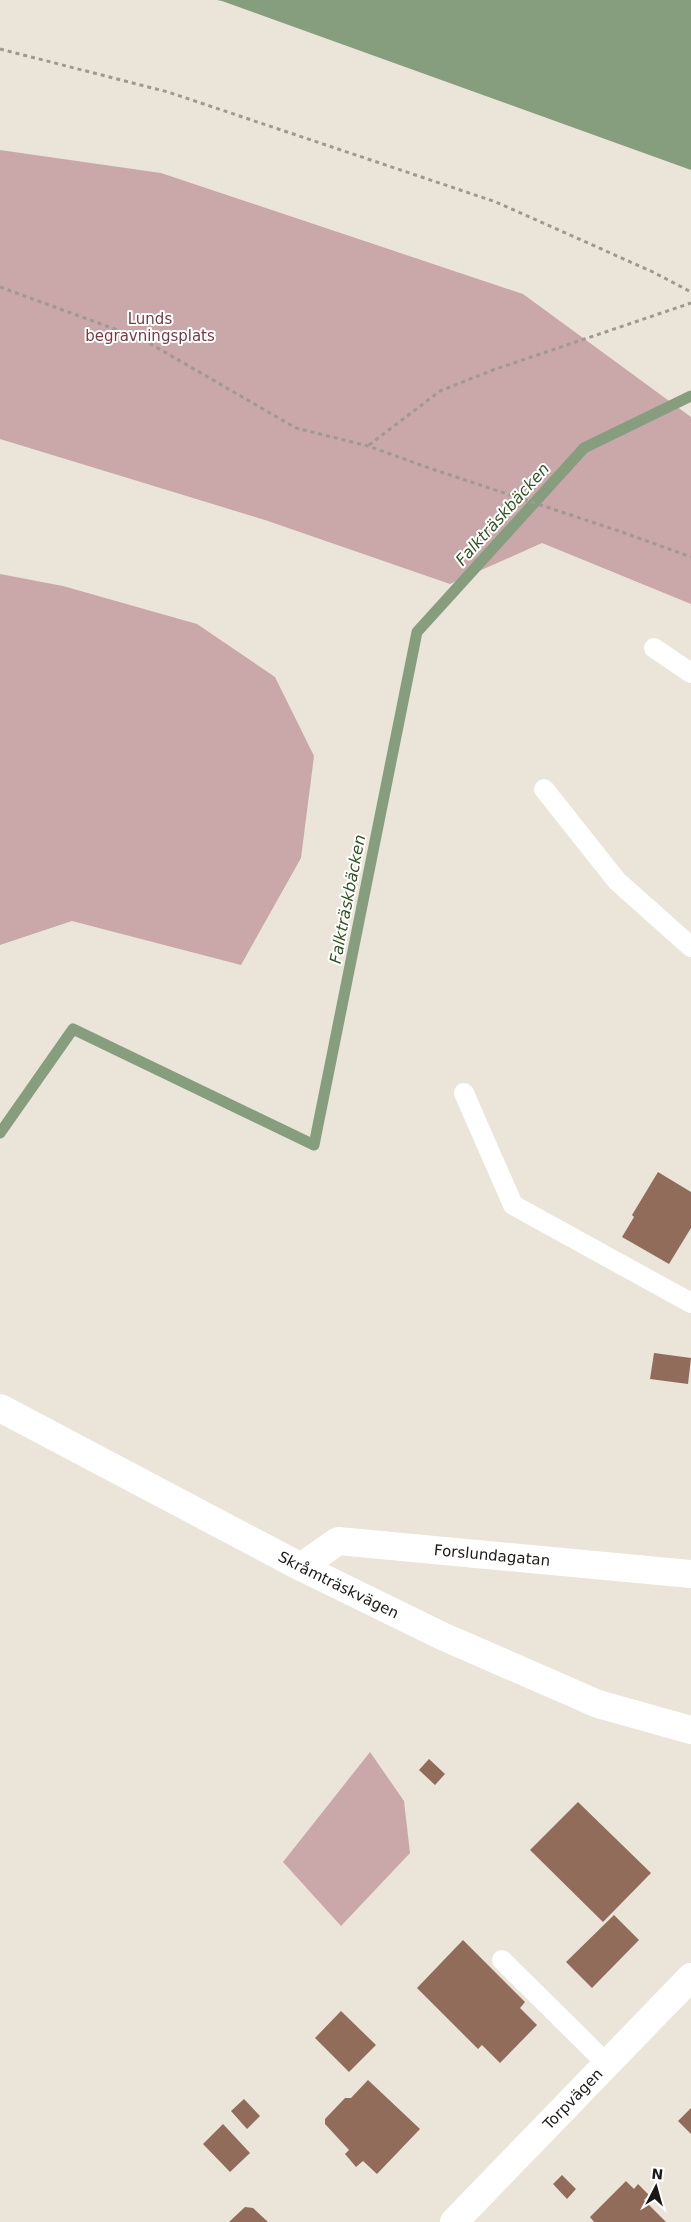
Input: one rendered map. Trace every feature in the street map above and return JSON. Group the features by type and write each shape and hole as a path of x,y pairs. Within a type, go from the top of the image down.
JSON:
{"main road":[{"name":"Skråmträskvägen","path":"0,1408 301,1567 442,1636 598,1704 691,1730"},
{"name":"Forslundagatan","path":"301,1567 338,1541 691,1574"},
{"name":"Torpvägen","path":"454,2222 691,1977"}],"lane":[{"path":"654,648 691,673"},
{"path":"544,790 617,881 691,947"},
{"path":"464,1093 514,1204 691,1303"},
{"path":"502,1960 607,2064"}],"path":[{"path":"0,49 168,92 496,202 653,272 691,292"},
{"path":"0,287 142,339 296,428 368,446 691,557"},
{"path":"368,446 440,391 493,370 691,303"}],"green space":[{"name":"Lunds begravningsplats","path":"0,150 161,173 523,294 691,417 691,604 542,543 450,584 265,520 0,439"},
{"path":"0,574 63,586 197,624 275,677 314,756 301,858 241,965 72,921 0,945"},
{"path":"370,1752 404,1801 410,1853 341,1926 283,1862"}],"shaded area":[{"path":"217,0 691,0 691,170 222,1"}],"building":[{"path":"658,1172 691,1192 691,1228 669,1264 622,1237 634,1217 632,1215"},
{"path":"654,1353 691,1358 688,1384 650,1379"},
{"path":"429,1759 445,1774 435,1785 419,1770"},
{"path":"578,1802 651,1873 603,1922 530,1850"},
{"path":"614,1915 639,1940 592,1988 566,1962"},
{"path":"463,1940 525,2002 520,2008 537,2025 500,2063 482,2045 478,2049 417,1988"},
{"path":"341,2011 376,2045 349,2072 315,2038"},
{"path":"368,2080 420,2129 377,2174 363,2161 356,2167 345,2154 349,2150 325,2124 325,2119 345,2098 351,2098"},
{"path":"244,2099 260,2116 247,2129 231,2111"},
{"path":"691,2108 691,2134 678,2121"},
{"path":"223,2124 250,2153 230,2172 203,2144"},
{"path":"562,2175 576,2189 567,2199 553,2184"},
{"path":"626,2181 634,2189 638,2184 649,2195 644,2200 666,2222 594,2222 590,2217"},
{"path":"245,2207 253,2208 268,2222 229,2222"}],"waterway":[{"name":"Falkträskbäcken","path":"0,1133 73,1029 314,1145 417,632 584,448 691,396"}]}
